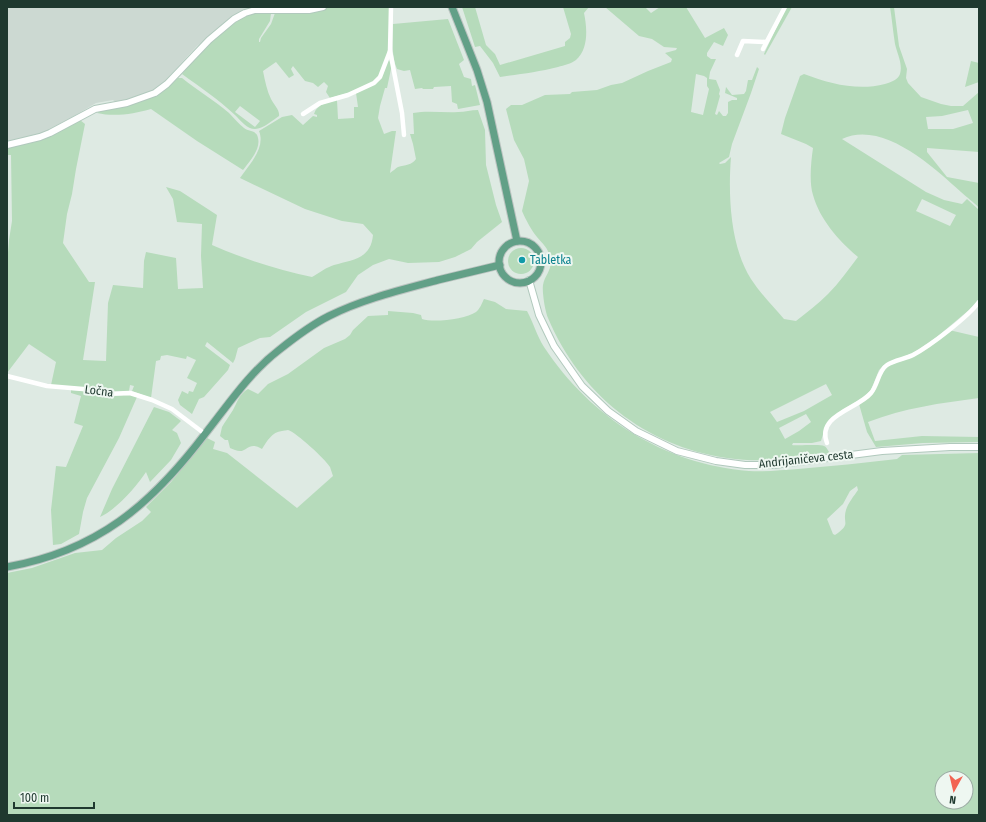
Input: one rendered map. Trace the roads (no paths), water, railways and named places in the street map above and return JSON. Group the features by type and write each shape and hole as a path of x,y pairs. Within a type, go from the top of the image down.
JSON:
{"main road":[{"path":"7,145 50,133 95,109 127,103 155,93 167,84 209,40 234,19 245,13 255,10 309,10 323,7"},
{"path":"452,7 477,70 486,102 517,241"},
{"path":"517,241 530,243 535,247 541,259 541,266 538,272 534,277 523,282 511,280 506,276 500,265 502,252 511,243 517,241"},
{"path":"7,567 37,561 66,551 110,528 148,500 170,477 232,398 263,364 294,338 328,316 408,288 500,265"},
{"name":"Andrijaničeva cesta","path":"529,280 539,315 551,340 582,386 608,411 636,431 677,451 716,461 745,465 774,465 882,451 979,447"}],"street":[{"path":"391,7 390,51 402,113 404,135"},
{"path":"763,48 785,7"},
{"path":"737,55 743,41 766,42"},
{"path":"303,114 320,103 348,96 374,83 380,78 390,51"},
{"path":"827,443 825,431 830,421 843,410 867,397 872,392 881,371 886,366 914,354 953,326 969,313 979,302"},
{"name":"Ločna","path":"7,376 47,386 91,390 105,394 130,393 152,400 172,409 205,434"}],"place":[{"name":"Tabletka","path":"522,260"}]}
